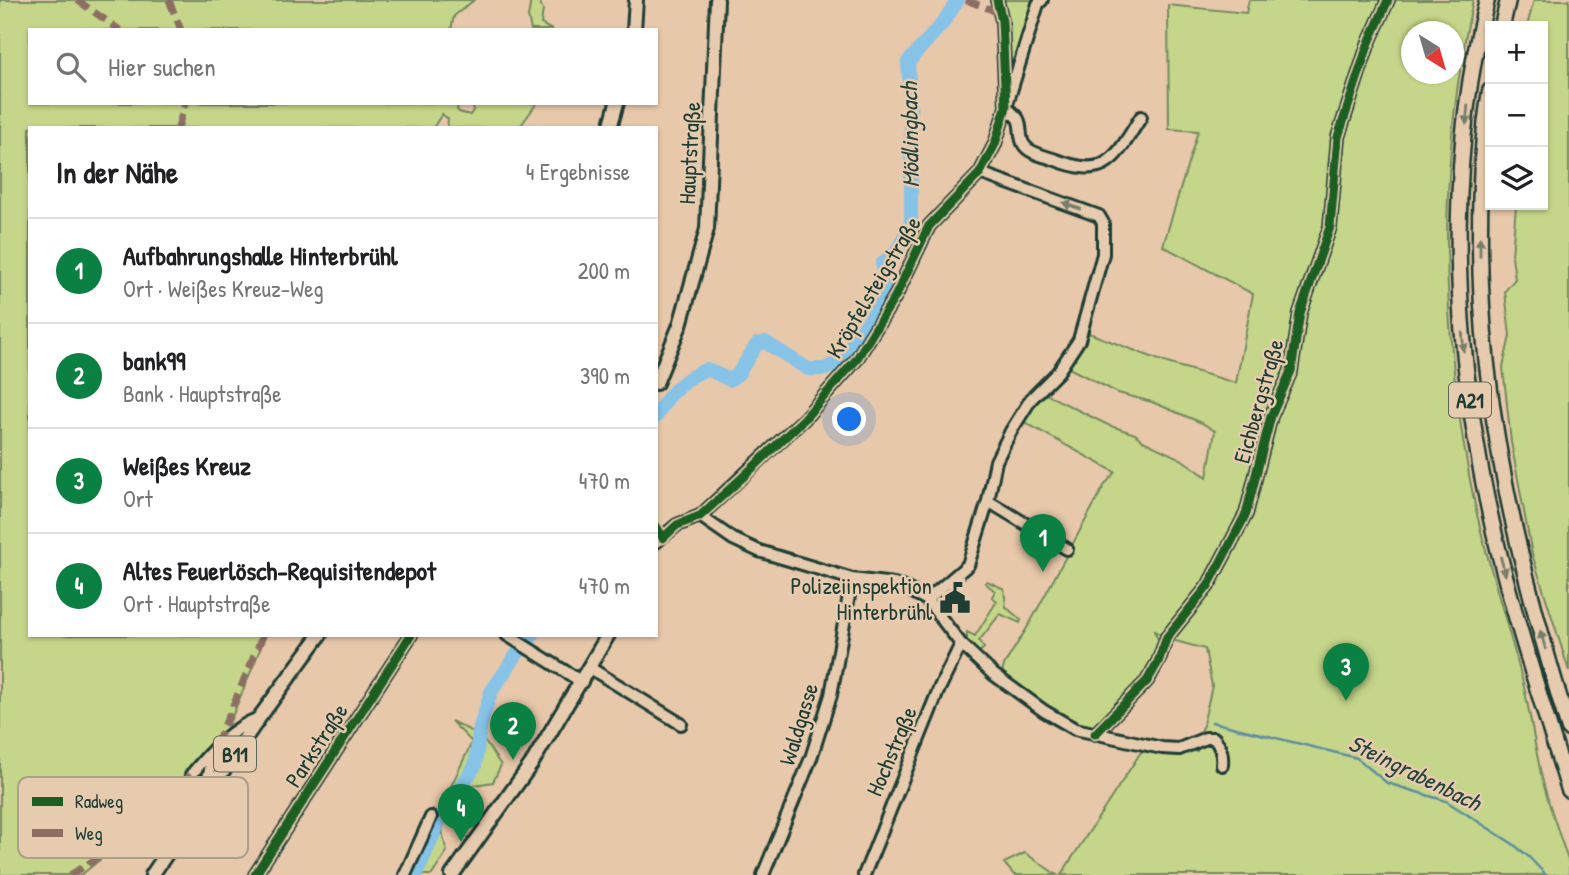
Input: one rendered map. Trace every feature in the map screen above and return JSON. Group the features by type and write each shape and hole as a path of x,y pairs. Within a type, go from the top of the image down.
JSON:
{"highway":[{"name":"A21","path":"1487,0 1469,92 1460,186 1459,285 1464,360 1477,449 1499,551 1569,790"},
{"path":"1503,21 1508,0"},
{"name":"A21","path":"1485,140 1480,190 1480,286 1485,359 1496,444 1517,544 1569,729"}],"main road":[{"path":"634,28 636,0"},
{"name":"Hauptstraße","path":"658,378 680,325 707,229 717,0"},
{"path":"611,126 616,105"},
{"name":"B11","path":"219,777 319,637"},
{"path":"452,875 532,763 607,637"},
{"name":"B11","path":"152,875 164,858"}],"street":[{"name":"Kröpfelsteigstraße","path":"700,516 804,419 856,360 896,295 929,226 980,173 995,144 1006,107 1002,22 997,0"},
{"name":"Eichbergstraße","path":"1095,734 1147,681 1158,662 1167,637 1208,586 1246,514 1271,416 1291,372 1300,313 1330,227 1338,137 1368,45 1388,0"},
{"path":"1039,1 1006,107 1018,119 1023,144 1029,150 1076,169 1092,169 1109,162 1120,151 1141,117"},
{"path":"927,600 968,565 988,501 996,461 1031,399 1058,372 1079,340 1103,254 1104,223 1099,216 980,173"},
{"path":"988,501 1067,549"},
{"path":"658,540 677,525 700,516 733,539 759,551 852,579 894,584 927,600 961,644 993,674 1044,711 1075,729 1162,748 1179,749 1206,738 1214,738 1223,755 1222,765"},
{"name":"Waldgasse","path":"763,875 811,758 831,695 852,579"},
{"name":"Parkstraße","path":"255,875 410,637"},
{"path":"511,638 582,682"},
{"name":"Hochstraße","path":"864,875 939,689 961,644"},
{"path":"590,668 681,724"},
{"path":"191,775 216,745 247,722 259,718"},
{"path":"208,777 216,745"},
{"path":"405,875 431,817"}],"green space":[{"path":"0,0 474,0 454,16 451,28 28,28 28,105 458,105 459,112 470,115 474,109 471,105 536,105 520,126 447,126 448,119 442,114 434,126 28,126 28,637 265,637 219,748 193,777 18,777 18,858 102,858 81,875 0,875"},
{"path":"531,0 539,0 543,10 541,24 548,28 531,28 528,17"},
{"path":"1003,0 1034,0 1017,65 1009,57 1008,16"},
{"path":"1249,0 1473,0 1464,47 1464,21 1401,21 1401,84 1458,84 1448,191 1447,255 1455,382 1476,510 1523,683 1543,782 1569,863 1569,875 1061,875 1141,752 1197,751 1212,686 1205,649 1172,640 1154,631 1163,649 1158,662 1097,726 1087,727 1062,717 1002,674 1004,665 1030,623 1104,486 1115,472 1022,421 1037,398 1046,394 1108,425 1135,434 1143,441 1181,459 1207,477 1215,431 1152,402 1118,393 1067,367 1089,333 1167,363 1236,383 1253,294 1163,246 1198,131 1169,129 1168,5 1246,13"},
{"path":"1534,0 1569,0 1569,671 1532,554 1511,442 1503,367 1510,336 1505,291 1515,279 1512,256 1516,210 1548,210 1548,21 1528,21"},
{"path":"987,581 1004,589 1006,607 1021,620 1020,623 1000,614 979,641 984,648 977,654 967,640 967,632 975,636 997,601 992,597 995,591 985,583"},
{"path":"451,721 481,736 501,765 493,782 463,787 452,803 444,816 442,831 447,851 432,875 409,875 472,742"},
{"path":"1025,853 1057,875 1014,875 1004,863"}],"waterway":[{"name":"Mödlingbach","path":"658,413 677,388 707,369 730,380 738,374 757,344 765,342 808,369 825,369 840,361 890,290 882,264 898,249 911,222 908,62 942,24 958,0"},
{"name":"Mödlingbach","path":"416,875 443,813 475,766 480,727 491,692 531,637"},
{"name":"Steingrabenbach","path":"1212,722 1357,758 1387,783 1446,801 1513,844 1546,875"}],"marked path":[{"path":"77,0 117,28"},
{"path":"169,0 180,28"},
{"path":"966,0 1000,13"},
{"path":"179,126 184,105"},
{"path":"216,745 262,637"},
{"path":"70,875 96,858"}],"cycle path":[{"path":"658,529 663,538 677,525 700,516 804,419 856,360 896,295 929,226 980,173 995,144 1006,107 1002,21 997,0"},
{"path":"1095,734 1147,681 1158,662 1167,637 1208,586 1246,514 1271,416 1291,371 1300,313 1330,227 1338,137 1368,45 1388,0"},
{"path":"255,875 410,637"}],"place":[{"name":"Aufbahrungshalle Hinterbrühl","path":"1043,572"},
{"name":"Polizeiinspektion Hinterbrühl","path":"955,598"},
{"name":"Weißes Kreuz","path":"1346,701"},
{"name":"bank99","path":"513,760"},
{"name":"Altes Feuerlösch-Requisitendepot","path":"461,842"}]}
